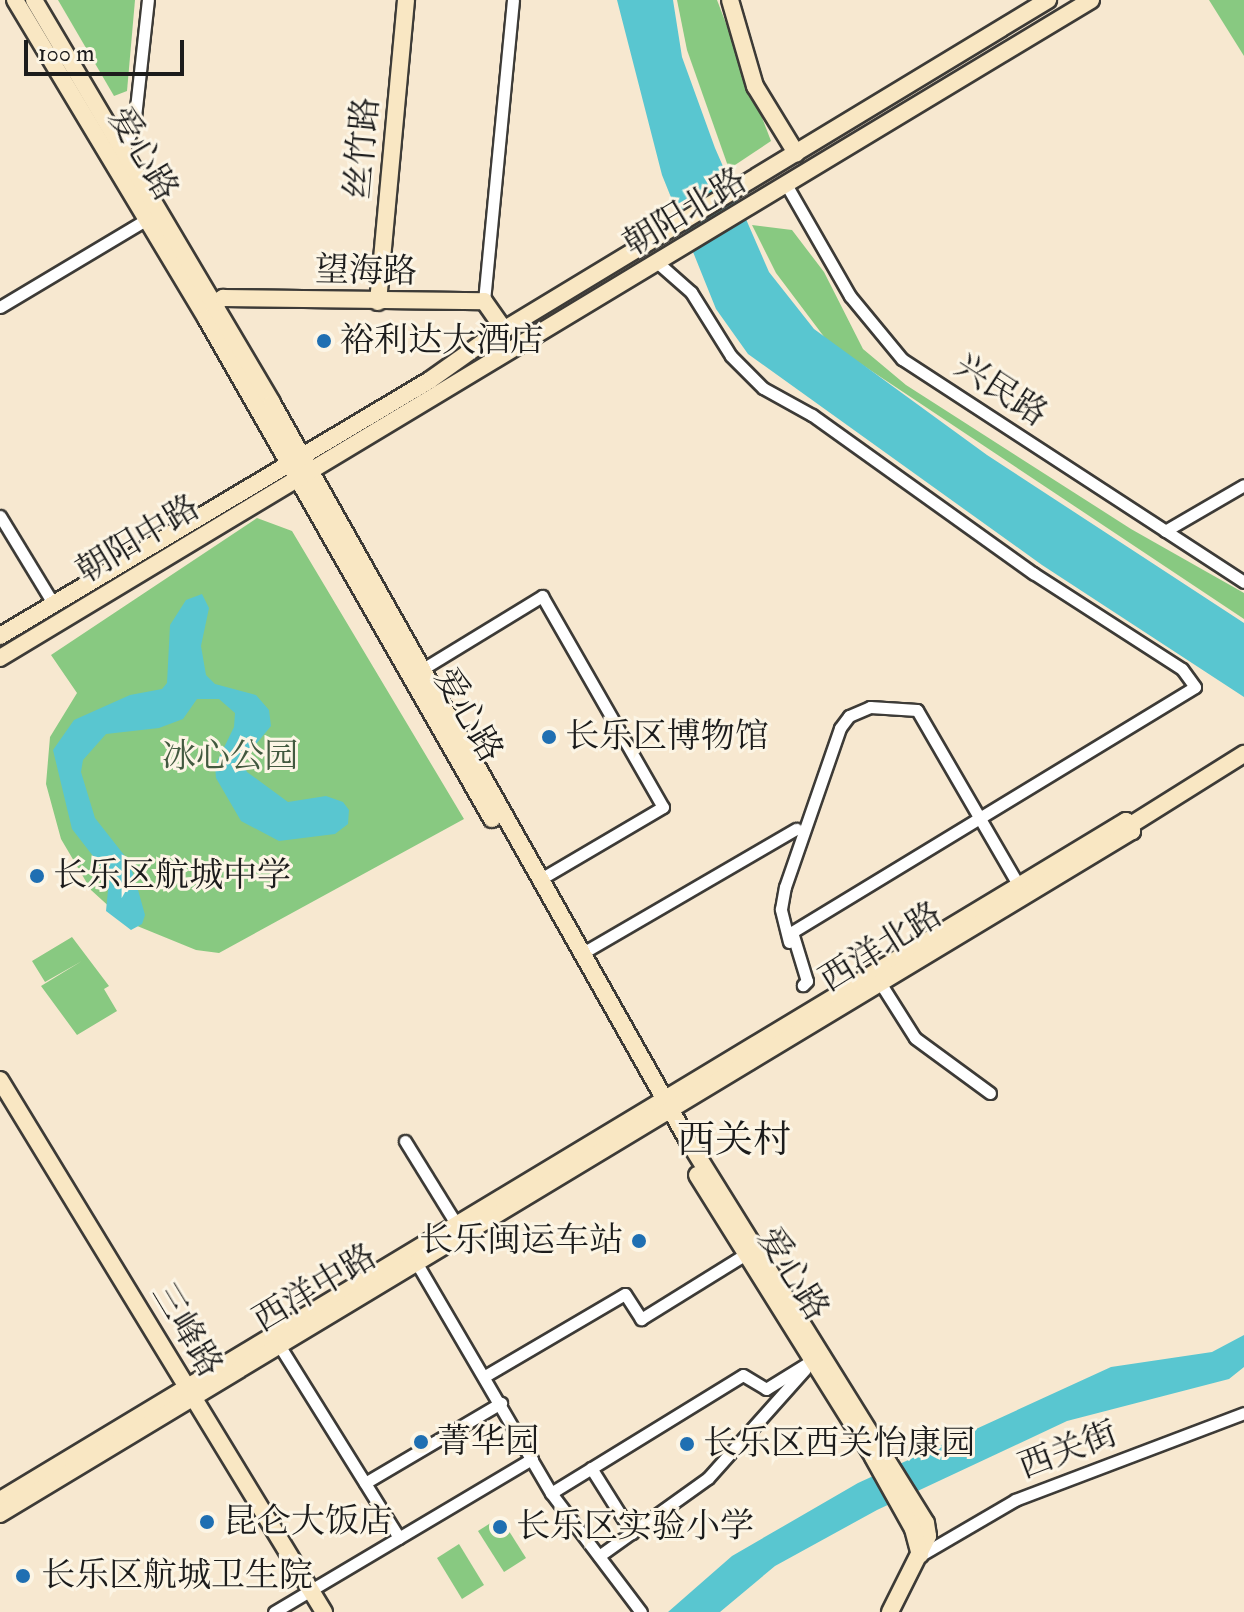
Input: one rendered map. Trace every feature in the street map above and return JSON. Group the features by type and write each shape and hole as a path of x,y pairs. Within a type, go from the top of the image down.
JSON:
{"main road":[{"name":"爱心路","path":"15,0 294,461"},
{"name":"爱心路","path":"34,0 213,304 302,478 746,1254 817,1357"},
{"name":"丝竹路","path":"378,302 406,0"},
{"path":"730,0 755,86 796,153"},
{"name":"朝阳北路","path":"294,461 1048,0"},
{"name":"朝阳北路","path":"302,478 1091,0"},
{"name":"望海路","path":"213,304 223,298 484,301"},
{"path":"484,301 504,330"},
{"name":"朝阳中路","path":"0,636 294,461"},
{"name":"爱心路","path":"302,478 421,670 581,954 663,1108 879,1454 919,1526 920,1555"},
{"name":"朝阳中路","path":"0,658 302,478"},
{"path":"94,578 105,595"},
{"name":"西洋北路","path":"663,1108 879,981 1244,754"},
{"name":"西洋北路","path":"663,1108 814,1010 1019,886 1129,826"},
{"name":"三峰路","path":"0,1080 324,1612"},
{"name":"西洋中路","path":"0,1514 190,1392 663,1108"},
{"name":"西洋中路","path":"0,1500 279,1345 416,1262 459,1229"},
{"path":"890,1612 920,1555"}],"street":[{"path":"122,152 134,126 148,0"},
{"path":"484,301 513,0"},
{"name":"兴民路","path":"787,186 850,296 902,359 1244,582"},
{"path":"0,307 147,219"},
{"path":"658,263 691,292 731,356 763,388 812,415 1033,573 1182,669 1195,687 792,932 807,981 803,985"},
{"path":"1165,531 1244,485"},
{"path":"0,516 53,603"},
{"path":"421,670 542,596 663,807 539,880"},
{"path":"814,1010 803,985 781,909 840,728 849,716 870,707 917,710 1019,886"},
{"path":"581,954 796,829"},
{"path":"879,981 915,1038 990,1093"},
{"path":"405,1141 459,1229"},
{"path":"485,1376 625,1294 641,1319 746,1254"},
{"path":"416,1262 551,1493 635,1609"},
{"path":"279,1345 399,1538"},
{"path":"551,1493 743,1375 766,1389 817,1357"},
{"path":"599,1556 708,1478 817,1357"},
{"path":"365,1483 501,1403"},
{"name":"西关街","path":"920,1555 1015,1500 1244,1413"},
{"path":"274,1612 532,1459"},
{"path":"591,1468 632,1533"}],"green space":[{"path":"58,0 135,0 127,91 114,96"},
{"path":"677,0 717,0 771,141 729,169 687,50"},
{"path":"1209,0 1244,0 1244,56"},
{"path":"752,225 792,230 824,272 863,349 906,385 1131,529 1244,593 1244,619 828,342 776,273"},
{"name":"冰心公园","path":"257,518 292,531 464,819 219,953 196,950 125,921 91,890 61,839 46,784 50,737 77,693 51,655"},
{"path":"72,937 109,986 104,989 117,1011 77,1035 41,986 82,961 45,982 32,961"},
{"path":"500,1517 526,1558 504,1572 478,1531"},
{"path":"459,1544 484,1585 462,1599 437,1558"}],"water":[{"path":"617,0 673,0 682,57 715,148 769,272 814,329 987,455 1244,623 1244,697 1042,565 748,354 716,309 662,175"},
{"path":"202,594 209,608 201,646 206,675 215,684 256,695 269,710 271,726 242,761 247,772 288,802 326,796 343,802 349,810 348,824 335,834 279,841 241,821 216,778 215,766 234,727 235,713 219,699 197,699 183,719 159,728 106,734 83,760 81,772 95,818 128,860 135,879 145,915 142,924 131,930 106,911 108,890 100,865 72,829 53,750 74,720 130,695 162,689 167,683 170,625 186,600"},
{"path":"1244,1335 1244,1367 1229,1379 1067,1421 877,1510 775,1566 720,1612 668,1612 732,1556 858,1483 1111,1367 1212,1352"}],"place":[{"name":"裕利达大酒店","path":"324,341"},
{"name":"长乐区博物馆","path":"549,737"},
{"name":"长乐区航城中学","path":"37,876"},
{"name":"长乐闽运车站","path":"639,1241"},
{"name":"菁华园","path":"421,1442"},
{"name":"长乐区西关怡康园","path":"687,1444"},
{"name":"昆仑大饭店","path":"207,1522"},
{"name":"长乐区实验小学","path":"500,1527"},
{"name":"长乐区航城卫生院","path":"23,1576"}],"district":[{"name":"西关村","path":"734,1141"}]}
